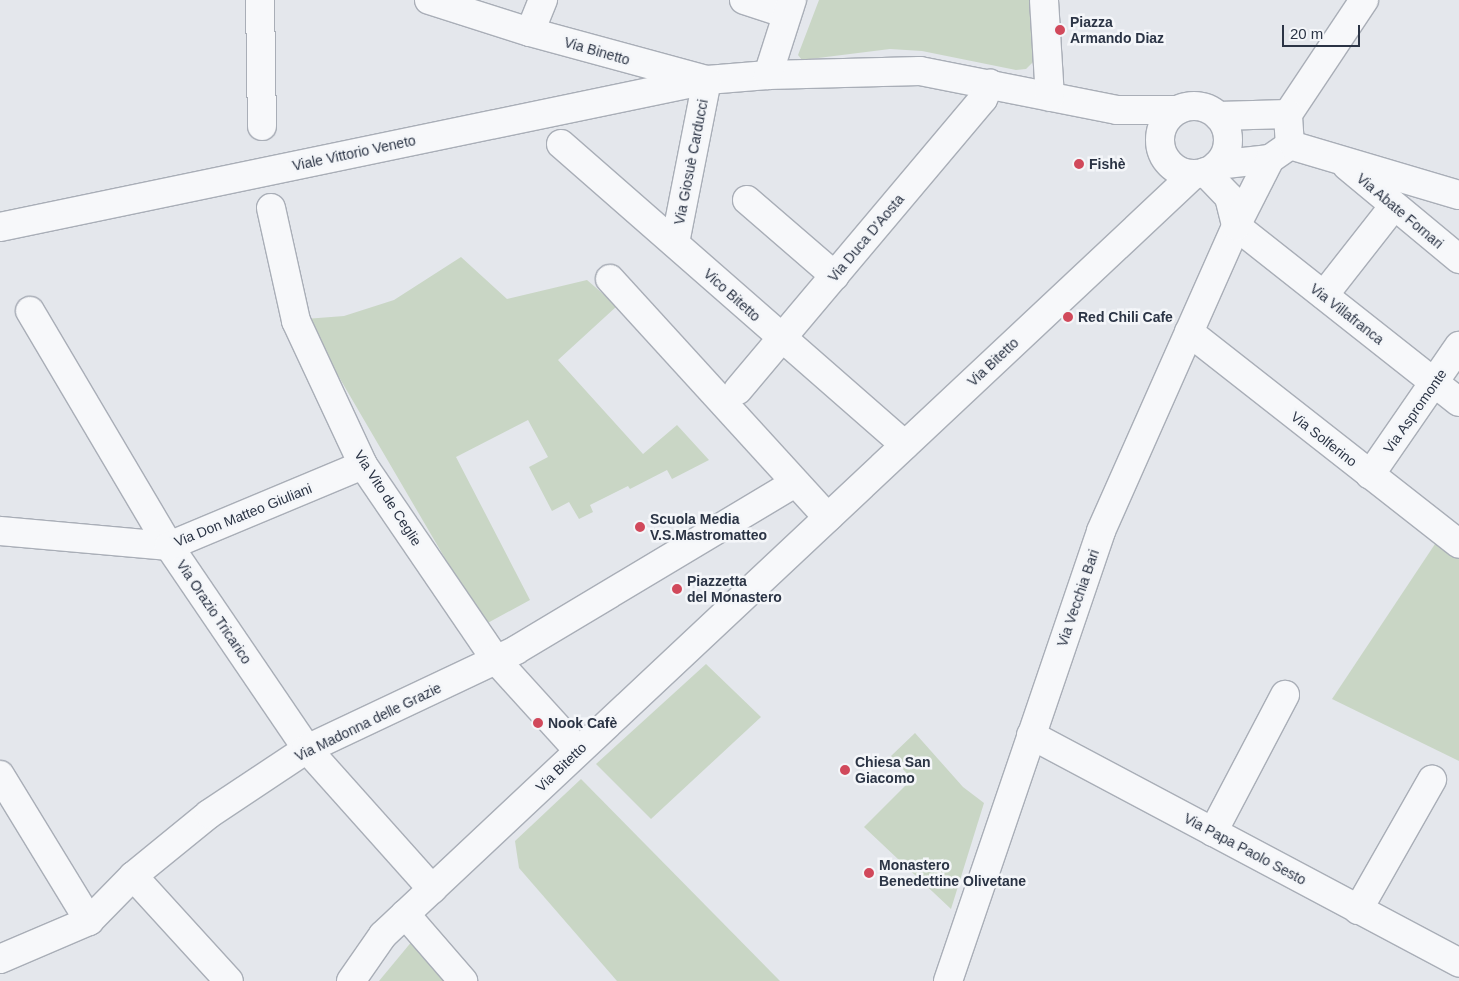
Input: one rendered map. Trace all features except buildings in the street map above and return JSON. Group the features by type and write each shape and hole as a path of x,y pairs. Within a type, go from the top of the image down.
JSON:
{"street":[{"path":"260,0 262,126"},
{"name":"Via Binetto","path":"428,0 530,32 707,80 768,74"},
{"path":"530,32 543,0"},
{"path":"744,0 790,7 768,74 920,71 1117,110 1177,110 1199,106 1218,116 1288,114"},
{"path":"1044,0 1050,97"},
{"path":"1280,152 1288,114 1364,0"},
{"name":"Viale Vittorio Veneto","path":"0,227 707,80"},
{"name":"Via Giosuè Carducci","path":"675,243 707,80"},
{"name":"Via Duca D'Aosta","path":"738,390 983,99 990,84"},
{"path":"1117,110 1161,148 1171,165 1205,170 1280,152 1342,161 1459,195"},
{"path":"1159,206 1161,148 1164,124 1177,110"},
{"path":"1205,170 1227,146 1227,135 1218,116"},
{"name":"Vico Bitetto","path":"561,144 675,243 781,340 905,445"},
{"name":"Via Vecchia Bari","path":"948,981 1101,531 1236,226 1280,152"},
{"name":"Via Abate Fornari","path":"1342,161 1393,207 1459,260"},
{"path":"1205,170 1229,197 1236,226"},
{"name":"Via Bitetto","path":"351,981 383,935 405,914 1159,206 1205,170"},
{"path":"748,200 835,276"},
{"path":"1324,295 1393,207"},
{"name":"Via Vito de Ceglie","path":"271,208 296,321 363,466 496,660 578,750"},
{"name":"Via Villafranca","path":"1236,226 1459,402"},
{"path":"610,279 828,518"},
{"name":"Via Orazio Tricarico","path":"30,311 169,546 307,749 432,890"},
{"name":"Via Solferino","path":"1189,332 1459,544"},
{"name":"Via Aspromonte","path":"1370,476 1459,346"},
{"name":"Via Don Matteo Giuliani","path":"0,531 169,546 363,466"},
{"name":"Via Madonna delle Grazie","path":"0,958 89,921 133,876 209,814 307,749 496,660 795,483"},
{"path":"1213,832 1285,695"},
{"name":"Via Papa Paolo Sesto","path":"1031,735 1459,963"},
{"path":"0,775 89,921"},
{"path":"1358,910 1432,780"},
{"path":"133,876 229,981"},
{"path":"405,914 463,981"},
{"path":"368,981 383,935"}],"green space":[{"path":"819,0 1032,0 1035,60 1026,69 1016,70 922,51 890,49 802,60 798,55"},
{"path":"461,257 507,299 587,280 617,306 558,360 643,454 677,425 709,460 672,479 667,470 630,489 628,486 590,505 593,512 579,519 569,502 552,511 529,467 548,457 528,420 456,457 530,600 484,625 305,319 344,316 394,300"},
{"path":"1437,541 1459,558 1459,761 1332,699"},
{"path":"706,664 761,717 651,819 596,764"},
{"path":"915,733 963,787 984,803 951,909 864,827 912,779 891,756"},
{"path":"581,779 780,981 617,981 519,868 515,841"},
{"path":"413,940 448,981 379,981"}],"place":[{"name":"Piazza Armando Diaz","path":"1060,30"},
{"name":"Fishè","path":"1079,164"},
{"name":"Red Chili Cafe","path":"1068,317"},
{"name":"Scuola Media V.S.Mastromatteo","path":"640,527"},
{"name":"Piazzetta del Monastero","path":"677,589"},
{"name":"Nook Cafè","path":"538,723"},
{"name":"Chiesa San Giacomo","path":"845,770"},
{"name":"Monastero Benedettine Olivetane","path":"869,873"}]}
